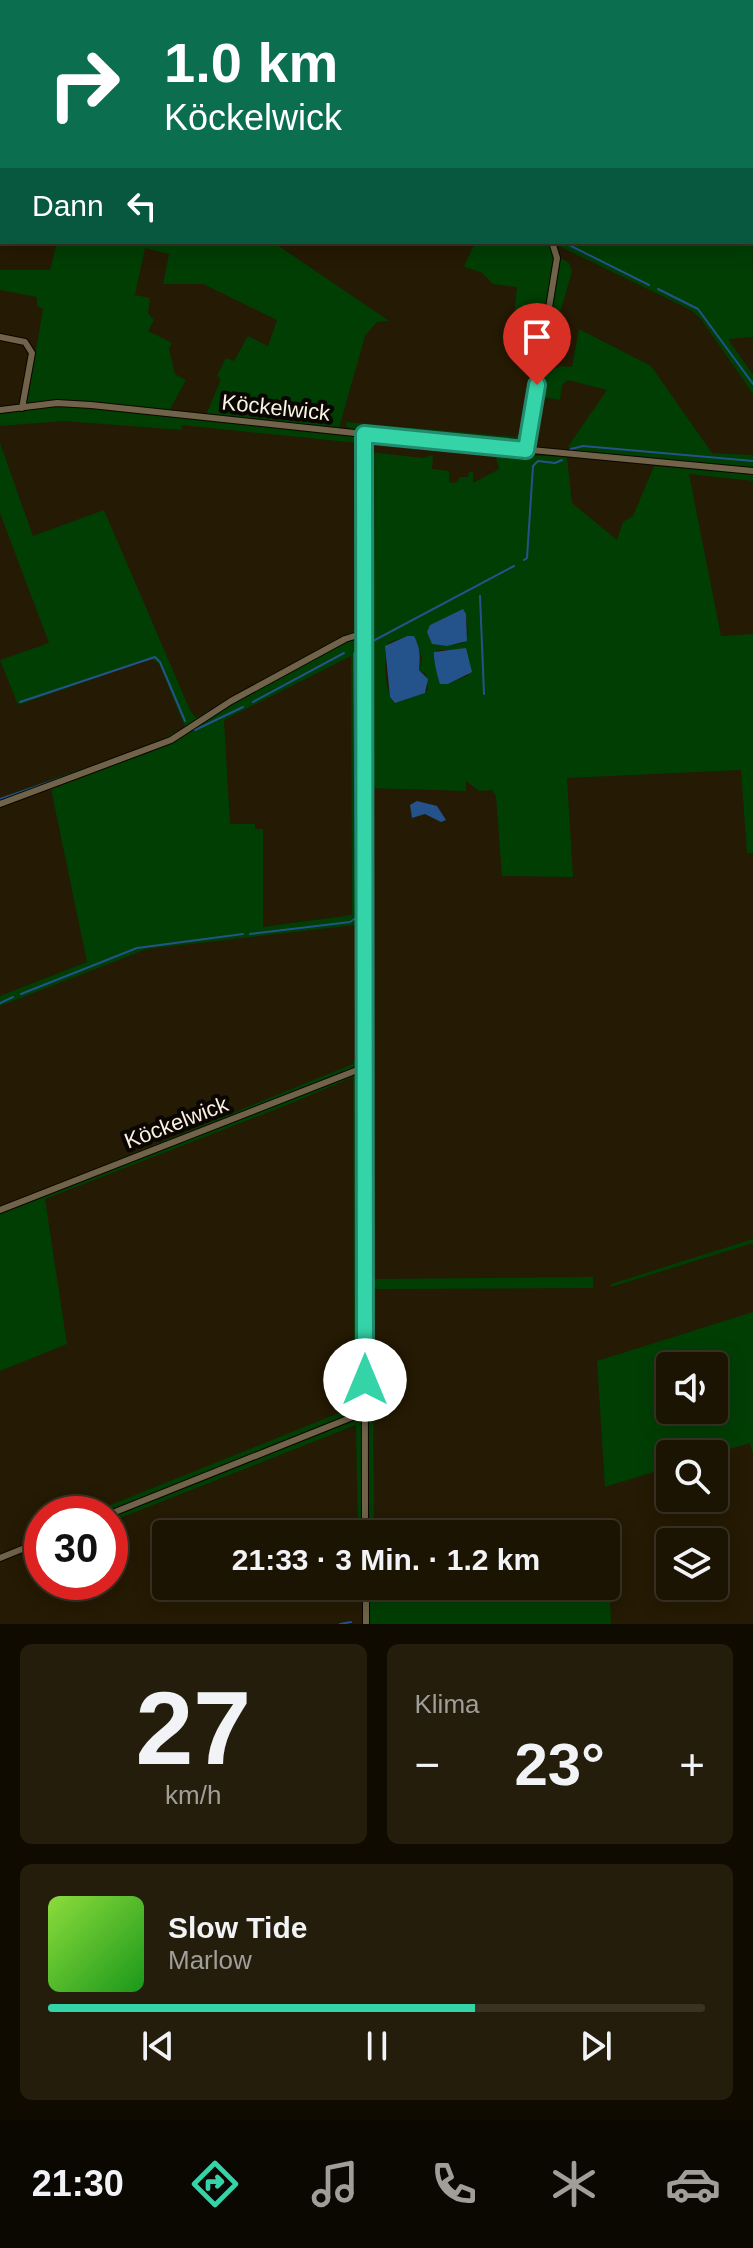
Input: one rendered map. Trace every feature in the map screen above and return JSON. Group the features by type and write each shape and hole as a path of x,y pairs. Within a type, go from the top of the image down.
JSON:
{"street":[{"path":"526,450 557,258 553,244"},
{"path":"0,337 25,342 32,353 22,408"},
{"name":"Köckelwick","path":"0,410 57,403 91,405 753,471"},
{"path":"364,434 365,1520"},
{"path":"0,804 171,740 231,701 345,639 364,633"},
{"name":"Köckelwick","path":"0,1210 365,1067"},
{"path":"128,1507 365,1412"},
{"path":"0,1558 24,1548"},
{"path":"366,1600 366,1624"}],"green space":[{"path":"56,244 276,244 389,321 377,322 365,336 339,428 206,415 221,379 217,376 226,358 234,361 248,336 268,346 277,320 203,284 163,284 169,254 145,248 135,295 150,298 148,313 154,320 148,331 172,343 169,349 175,374 186,380 169,411 27,403 43,309 37,306 37,297 0,290 0,270 50,270"},
{"path":"474,244 550,244 555,258 541,353 515,344 516,334 512,333 517,287 493,284 481,272 464,267"},
{"path":"753,244 753,337 728,339 753,375 753,394 701,319 691,310 559,246"},
{"path":"559,257 569,263 572,271 549,352 544,353"},
{"path":"579,329 651,366 712,453 753,455 753,468 568,452 569,445 607,390 568,380 562,385 560,400 537,396 541,374 561,366 572,367"},
{"path":"533,358 538,364 526,435 521,444 354,431 346,426 346,422 515,437 519,434"},
{"path":"49,407 90,407 358,437 363,445 362,627 234,698 170,739 0,802 0,798 157,742 185,727 159,664 151,659 18,705 0,660 49,643 0,513 0,443 33,536 104,510 196,718 360,627 360,450 357,443 181,425 182,430 64,421 0,426 0,413"},
{"path":"494,449 524,455 567,457 572,503 617,540 623,522 633,516 654,466 753,474 753,481 689,474 721,636 753,634 753,853 747,853 741,770 567,778 573,877 502,876 496,796 492,790 479,791 466,781 466,791 368,788 366,455 369,452 424,458 433,455 432,469 449,471 449,482 456,483 460,477 468,477 469,472 473,472 473,483 499,469","holes":["463,610 468,636 463,643 447,646 432,644 430,625","407,636 417,642 422,659 419,670 426,674 428,689 425,693 395,703 391,698 385,657 388,643","437,650 448,650 469,675 448,684 440,676"]},
{"path":"355,638 363,642 363,1063 53,1186 353,1064 355,925 147,949 0,1006 0,996 87,962 51,789 163,747 232,702","holes":["351,656 352,915 263,927 263,829 255,829 255,824 230,824 224,720"]},
{"path":"370,876 372,1279 593,1277 593,1288 373,1289 374,1520 369,1520 367,881"},
{"path":"359,1072 364,1074 363,1411 128,1507 128,1498 354,1407 353,1077 45,1199 67,1344 0,1371 0,1214"},
{"path":"753,1239 753,1243 611,1287 611,1284"},
{"path":"753,1312 753,1453 750,1443 728,1450 728,1440 656,1440 656,1471 605,1487 597,1361"},
{"path":"357,1420 365,1427 366,1520 358,1520 356,1425 128,1515 128,1510"},
{"path":"370,1600 610,1600 611,1624 370,1624"}],"water":[{"path":"463,609 467,641 447,646 432,644 427,632 430,625"},
{"path":"414,636 419,649 419,670 428,679 425,693 395,703 390,697 385,646"},
{"path":"466,648 472,672 448,684 440,684 434,652"},
{"path":"417,801 437,806 446,820 441,822 425,814 412,818 410,805"}],"waterway":[{"path":"567,244 649,285"},
{"path":"658,289 698,309 753,384"},
{"path":"571,449 583,446 753,461"},
{"path":"524,560 527,558 533,466 538,461 555,463 562,460"},
{"path":"373,641 514,566"},
{"path":"480,596 484,694"},
{"path":"250,934 350,922 356,918 354,654 358,647"},
{"path":"253,702 344,653"},
{"path":"20,702 155,657 160,662 185,721"},
{"path":"195,730 243,707"},
{"path":"0,799 78,772"},
{"path":"21,994 137,948 243,934"},
{"path":"0,1003 13,997"},
{"path":"340,1624 351,1622"}],"route":[{"path":"365,1380 364,434 526,450 537,385"}]}
